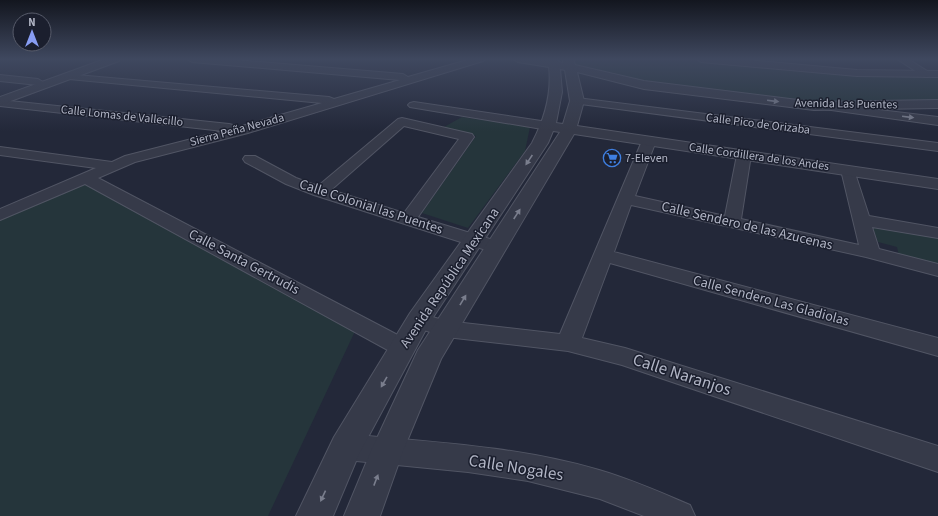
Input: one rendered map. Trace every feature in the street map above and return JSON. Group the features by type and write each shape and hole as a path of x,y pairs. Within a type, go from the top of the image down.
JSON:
{"street":[{"path":"0,96 35,83"},
{"path":"0,102 50,83"},
{"path":"145,83 338,101"},
{"name":"Sierra Peña Nevada","path":"0,215 113,166 166,149 243,130 397,83"},
{"name":"Avenida República Mexicana","path":"362,516 386,451 428,357 446,329 485,244 540,144 548,126 556,100 555,83"},
{"name":"Avenida República Mexicana","path":"314,516 346,447 418,321 485,244 559,150 570,130 577,101 573,83"},
{"name":"Avenida Las Puentes","path":"637,83 814,106 938,104"},
{"name":"Calle Pico de Orizaba","path":"577,101 938,148"},
{"name":"Calle Lomas de Vallecillo","path":"0,102 243,130"},
{"path":"919,104 938,116"},
{"name":"Calle Cordillera de los Andes","path":"414,105 570,130 938,184"},
{"path":"814,106 938,121"},
{"path":"320,192 403,122 467,137 408,219"},
{"path":"568,343 649,141"},
{"path":"0,151 113,166"},
{"path":"732,223 744,155"},
{"name":"Calle Colonial las Puentes","path":"250,159 291,181 320,192 485,244"},
{"path":"848,170 870,250 868,252"},
{"name":"Calle Santa Gertrudis","path":"84,178 403,348"},
{"name":"Calle Sendero de las Azucenas","path":"625,199 868,252 938,270"},
{"path":"861,220 938,233"},
{"name":"Calle Sendero Las Gladiolas","path":"604,255 938,348"},
{"name":"Calle Naranjos","path":"418,321 446,329 568,343 625,357 938,459"},
{"name":"Calle Nogales","path":"346,447 472,460 538,470 589,481 650,503 679,516"}],"shaded area":[{"path":"657,83 938,83 938,101 806,101"},
{"path":"462,117 530,127 525,151 468,228 422,213 476,136 444,127"},
{"path":"80,183 104,192 357,327 268,516 0,516 0,218"},
{"path":"872,225 938,237 938,265 899,256 897,247 878,242"}],"place":[{"name":"7-Eleven","path":"612,158"}]}
